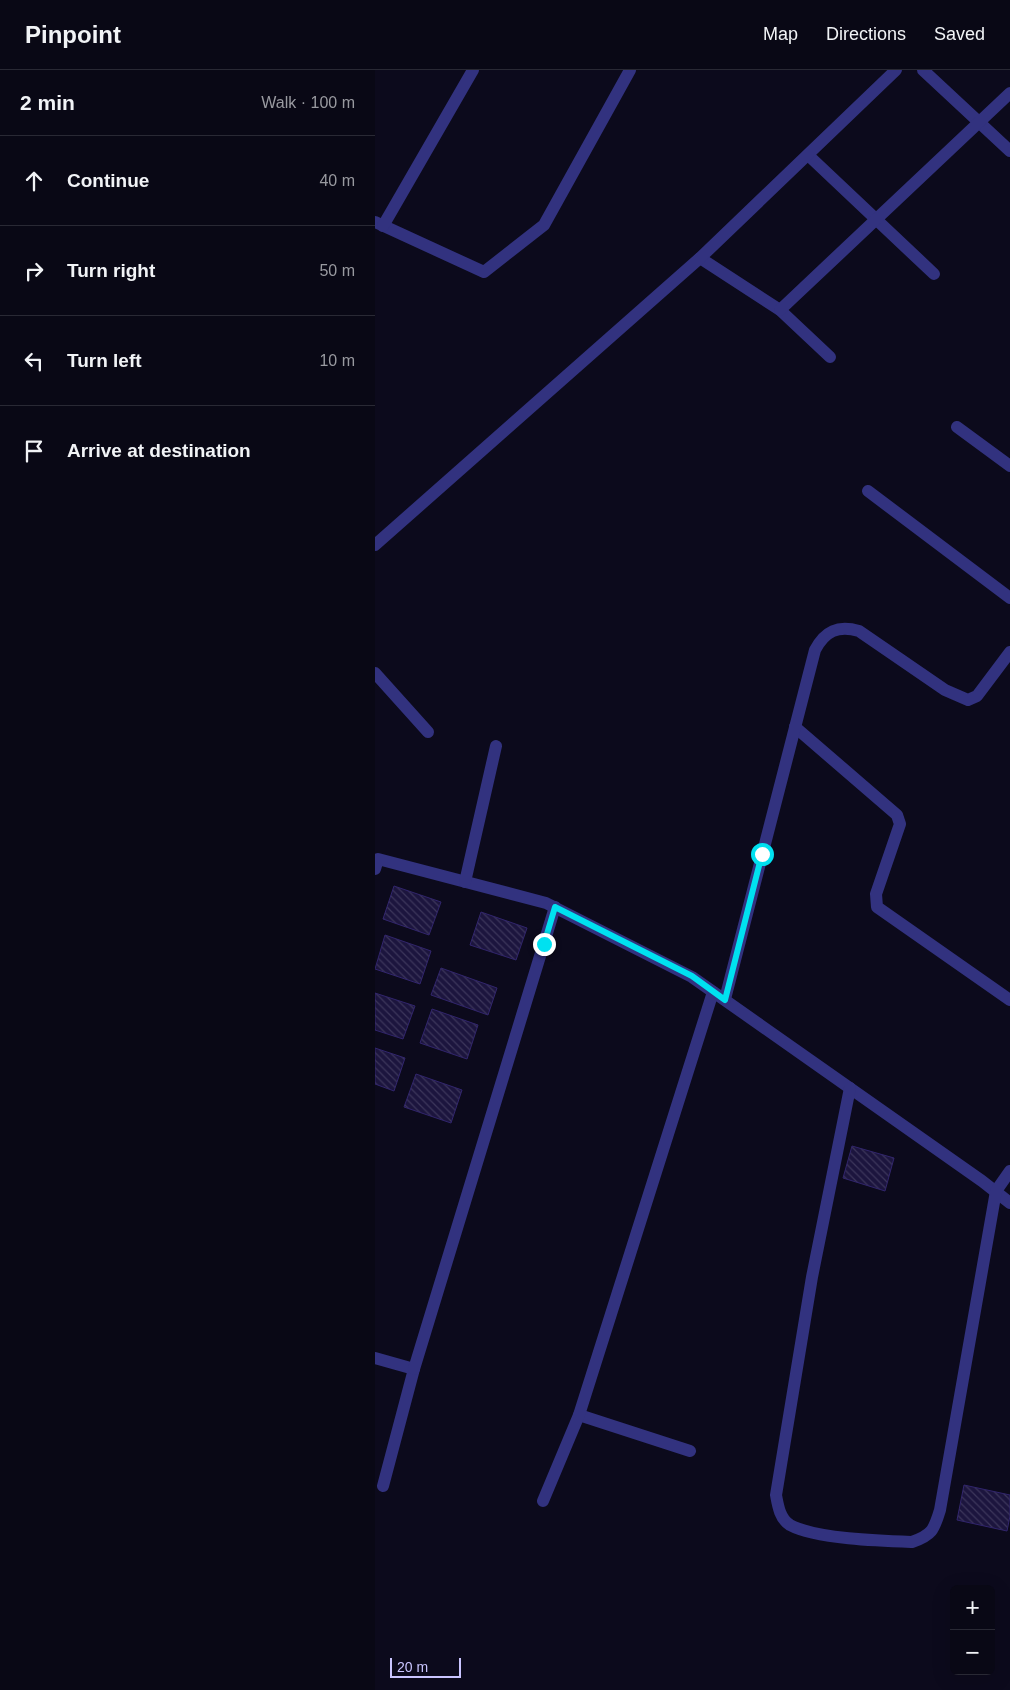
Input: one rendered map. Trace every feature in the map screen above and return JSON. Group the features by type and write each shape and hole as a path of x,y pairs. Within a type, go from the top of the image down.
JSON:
{"street":[{"path":"473,70 379,224 484,272 544,225 630,70"},
{"path":"375,545 700,258 896,70"},
{"path":"923,70 1010,151"},
{"path":"780,310 978,121 1010,93"},
{"path":"808,155 934,274"},
{"path":"700,258 780,310 831,357"},
{"path":"957,427 1010,466"},
{"path":"868,491 1010,598"},
{"path":"725,1000 815,650 820,640 831,630 845,627 859,631 945,690 968,700 977,696 1010,652"},
{"path":"375,673 428,732"},
{"path":"795,727 897,815 900,824 876,894 877,907 1010,1000"},
{"path":"465,882 497,746"},
{"path":"376,862 465,882 555,907 692,976 996,1191 1010,1203"},
{"path":"383,1486 414,1369 555,907"},
{"path":"543,1501 579,1415 713,992"},
{"path":"851,1088 812,1277 775,1495 779,1512 789,1524 811,1533 912,1542 924,1538 934,1530 940,1510 996,1191 1010,1171"},
{"path":"375,1358 414,1369"},
{"path":"579,1415 690,1451"}],"building":[{"path":"394,886 441,902 429,935 383,919"},
{"path":"481,912 527,928 516,960 470,945"},
{"path":"385,935 431,951 420,984 375,969"},
{"path":"441,968 497,988 488,1015 431,995"},
{"path":"375,993 415,1006 403,1039 375,1030"},
{"path":"432,1009 478,1025 467,1059 420,1043"},
{"path":"375,1048 405,1058 394,1091 375,1084"},
{"path":"416,1074 462,1090 451,1123 404,1107"},
{"path":"852,1146 894,1158 885,1191 843,1178"},
{"path":"964,1485 1010,1495 1010,1516 1007,1531 957,1520"}],"route":[{"path":"544,944 555,907 692,976 725,1000 762,854"}]}
